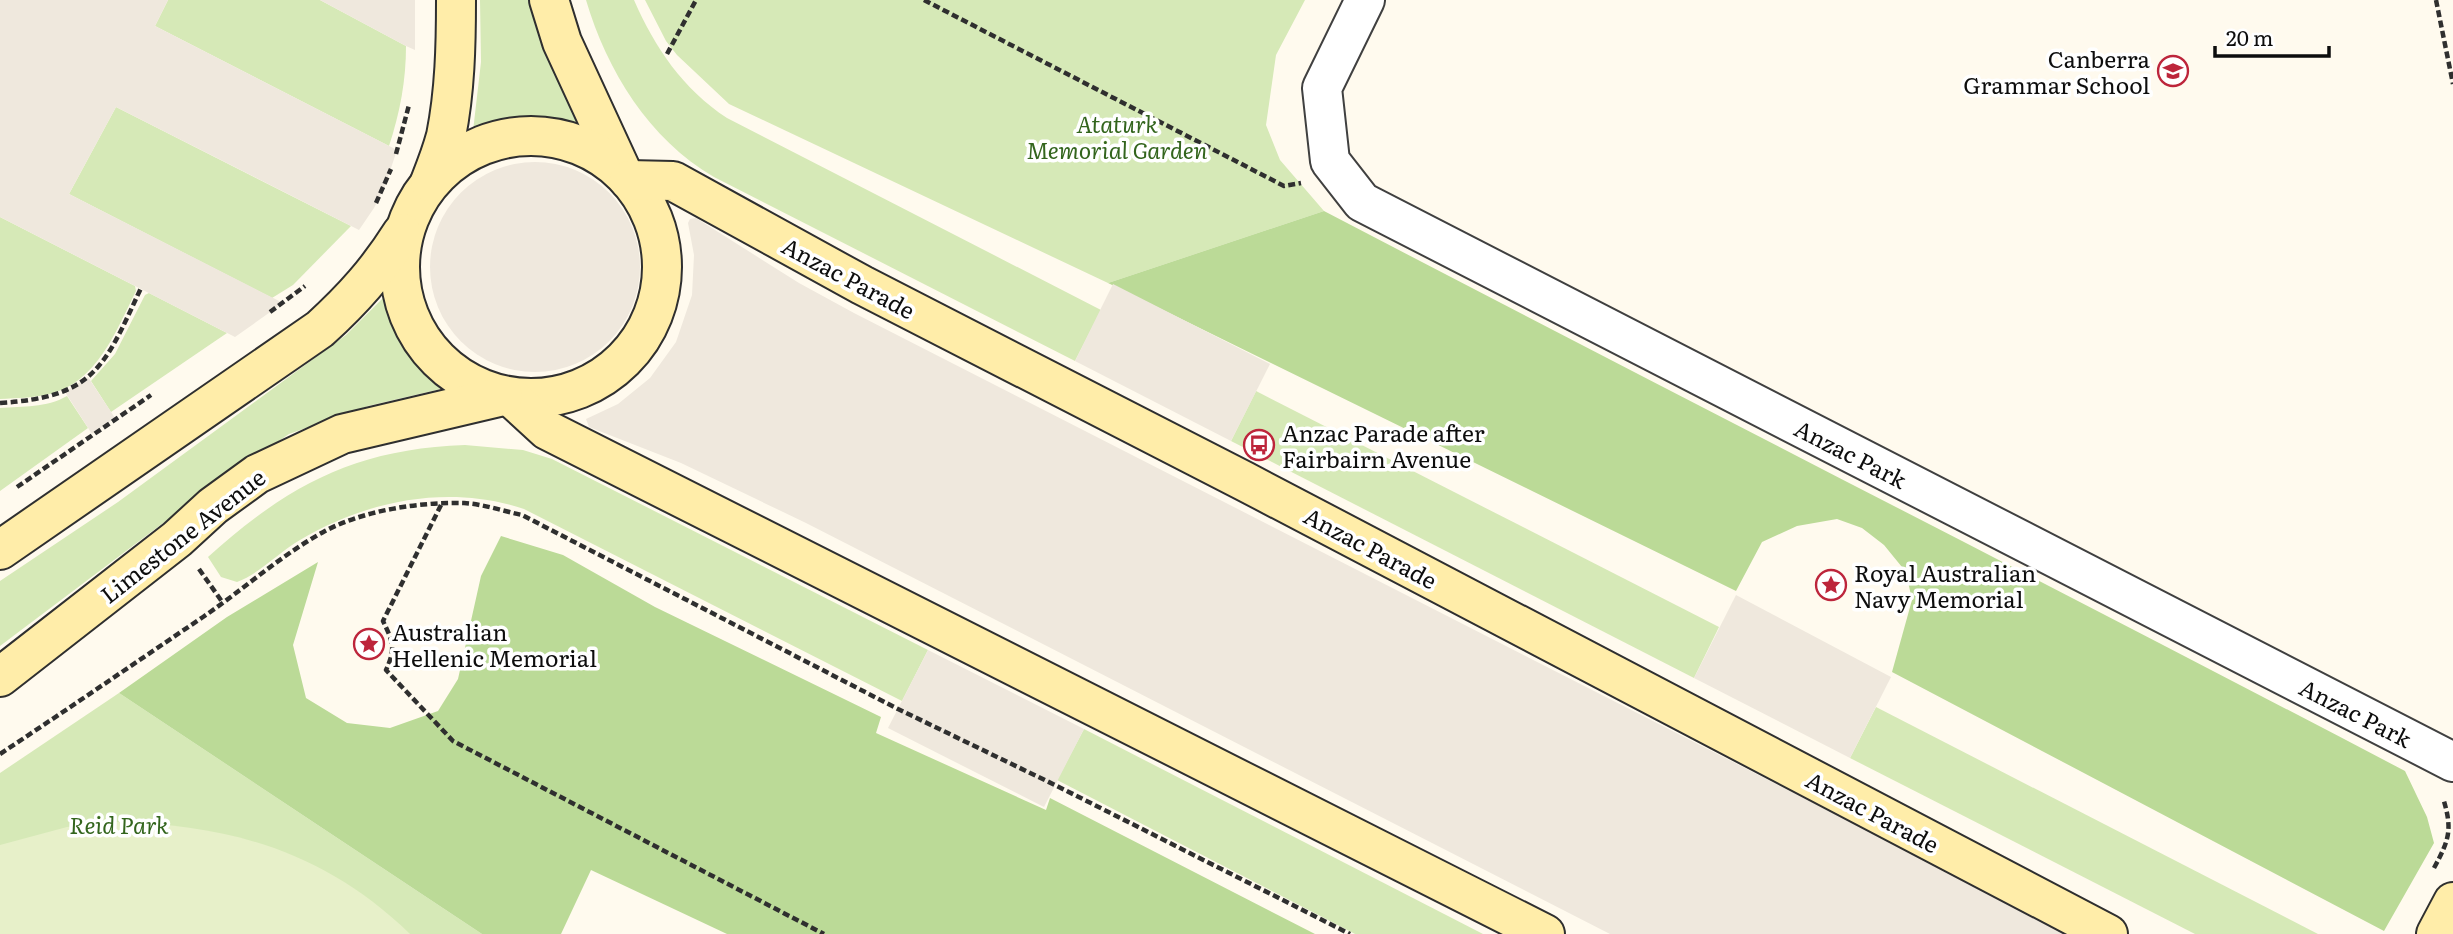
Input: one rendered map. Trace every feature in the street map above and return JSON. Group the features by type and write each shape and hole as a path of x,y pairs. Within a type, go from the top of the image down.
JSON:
{"main road":[{"path":"430,182 445,138 453,95 456,0"},
{"path":"390,217 400,257 401,288 410,318 426,345 447,368 474,385 507,396 543,398 574,391 603,377 627,356 646,330 658,300 662,269 658,237 647,207 626,177 562,42 549,0"},
{"path":"390,217 416,203 430,182 450,163 473,149 499,139 552,137 578,145 602,157 626,177"},
{"name":"Anzac Parade","path":"626,177 673,181 862,285 1244,481 2108,934"},
{"path":"0,550 320,329 348,304 380,268 390,217"},
{"path":"507,396 547,430 1545,934"},
{"name":"Limestone Avenue","path":"0,677 177,539 213,506 257,474 292,455 342,434 507,396"},
{"path":"2437,934 2442,887"}],"street":[{"name":"Anzac Park","path":"1364,0 1322,88 1330,161 1362,202 2449,760"}],"path":[{"path":"667,54 695,0"},
{"path":"923,0 1284,186 1305,182 1334,165"},
{"path":"2435,0 2453,84"},
{"path":"390,217 385,186 410,101"},
{"path":"267,315 312,281"},
{"path":"0,403 52,397 77,386 93,374 106,360 141,288"},
{"path":"10,492 156,392"},
{"path":"0,754 223,603 290,552 326,530 386,511 413,506 466,503 522,515 886,703 1350,934"},
{"path":"441,505 383,621 394,653 386,670 453,741 824,934"},
{"path":"2442,887 2451,836 2444,800 2432,786 2449,760"}],"green space":[{"path":"168,0 320,0 406,46 402,96 389,146 155,26"},
{"path":"480,0 534,0 580,125 523,122 473,131 481,62"},
{"path":"586,0 634,0 651,35 672,66 697,94 727,118 1101,310 1075,361 714,177 691,161 650,123 633,101 606,52"},
{"name":"Ataturk Memorial Garden","path":"645,0 1305,0 1276,55 1266,125 1280,160 1324,211 1108,283 729,104 677,55 666,41"},
{"path":"116,107 351,226 293,285 272,298 69,194"},
{"path":"1324,211 2405,771 2427,817 2434,843 2384,931 1892,672 1912,600 1906,572 1884,545 1862,528 1837,519 1797,526 1762,542 1736,591 1108,283"},
{"path":"0,217 135,286 136,291 121,322 93,367 66,388 50,394 0,399"},
{"path":"149,293 227,333 111,412 91,381 115,354 145,295"},
{"path":"386,295 395,331 418,365 445,388 368,406 289,434 199,496 0,646 0,581 118,502 346,335"},
{"path":"1256,391 1719,627 1694,678 1231,441"},
{"path":"67,396 88,428 0,491 0,408 43,405"},
{"path":"465,445 523,450 552,459 928,650 902,701 524,509 496,502 438,497 381,506 326,526 237,582 221,577 208,557 266,510 325,476 356,463 390,454"},
{"path":"501,536 563,555 655,607 881,717 876,733 1046,810 1050,798 1315,934 727,934 591,870 561,934 482,934 119,693 227,617 318,562 293,645 306,698 347,723 390,728 438,711 458,679 481,576"},
{"name":"Reid Park","path":"119,693 482,934 0,934 0,773"},
{"path":"1876,707 2318,934 2195,934 1850,758"},
{"path":"1084,729 1483,934 1355,934 1057,780"},
{"path":"117,822 199,829 275,848 345,882 410,934 0,934 0,845 67,827"}],"shaded area":[{"path":"0,0 168,0 155,26 397,150 385,186 374,208 359,230 116,107 69,194 283,303 235,337 0,217"},
{"path":"320,0 415,0 415,50 406,46"},
{"path":"535,162 575,170 609,193 632,227 640,267 632,307 609,341 575,364 535,372 495,364 461,341 438,307 430,267 438,227 461,193 495,170"},
{"path":"696,218 799,283 854,313 2070,934 1610,934 806,523 681,463 589,427 586,419 618,404 650,378 676,342 692,295 694,255 688,223 690,219"},
{"path":"1113,284 1270,364 1231,441 1075,361"},
{"path":"88,377 115,418 92,434 65,392"},
{"path":"1736,595 1891,677 1850,758 1694,678"},
{"path":"928,650 1084,729 1044,807 888,728"}],"place":[{"name":"Canberra Grammar School","path":"2173,71"},
{"name":"Anzac Parade after Fairbairn Avenue","path":"1259,445"},
{"name":"Royal Australian Navy Memorial","path":"1831,585"},
{"name":"Australian Hellenic Memorial","path":"369,644"}]}
